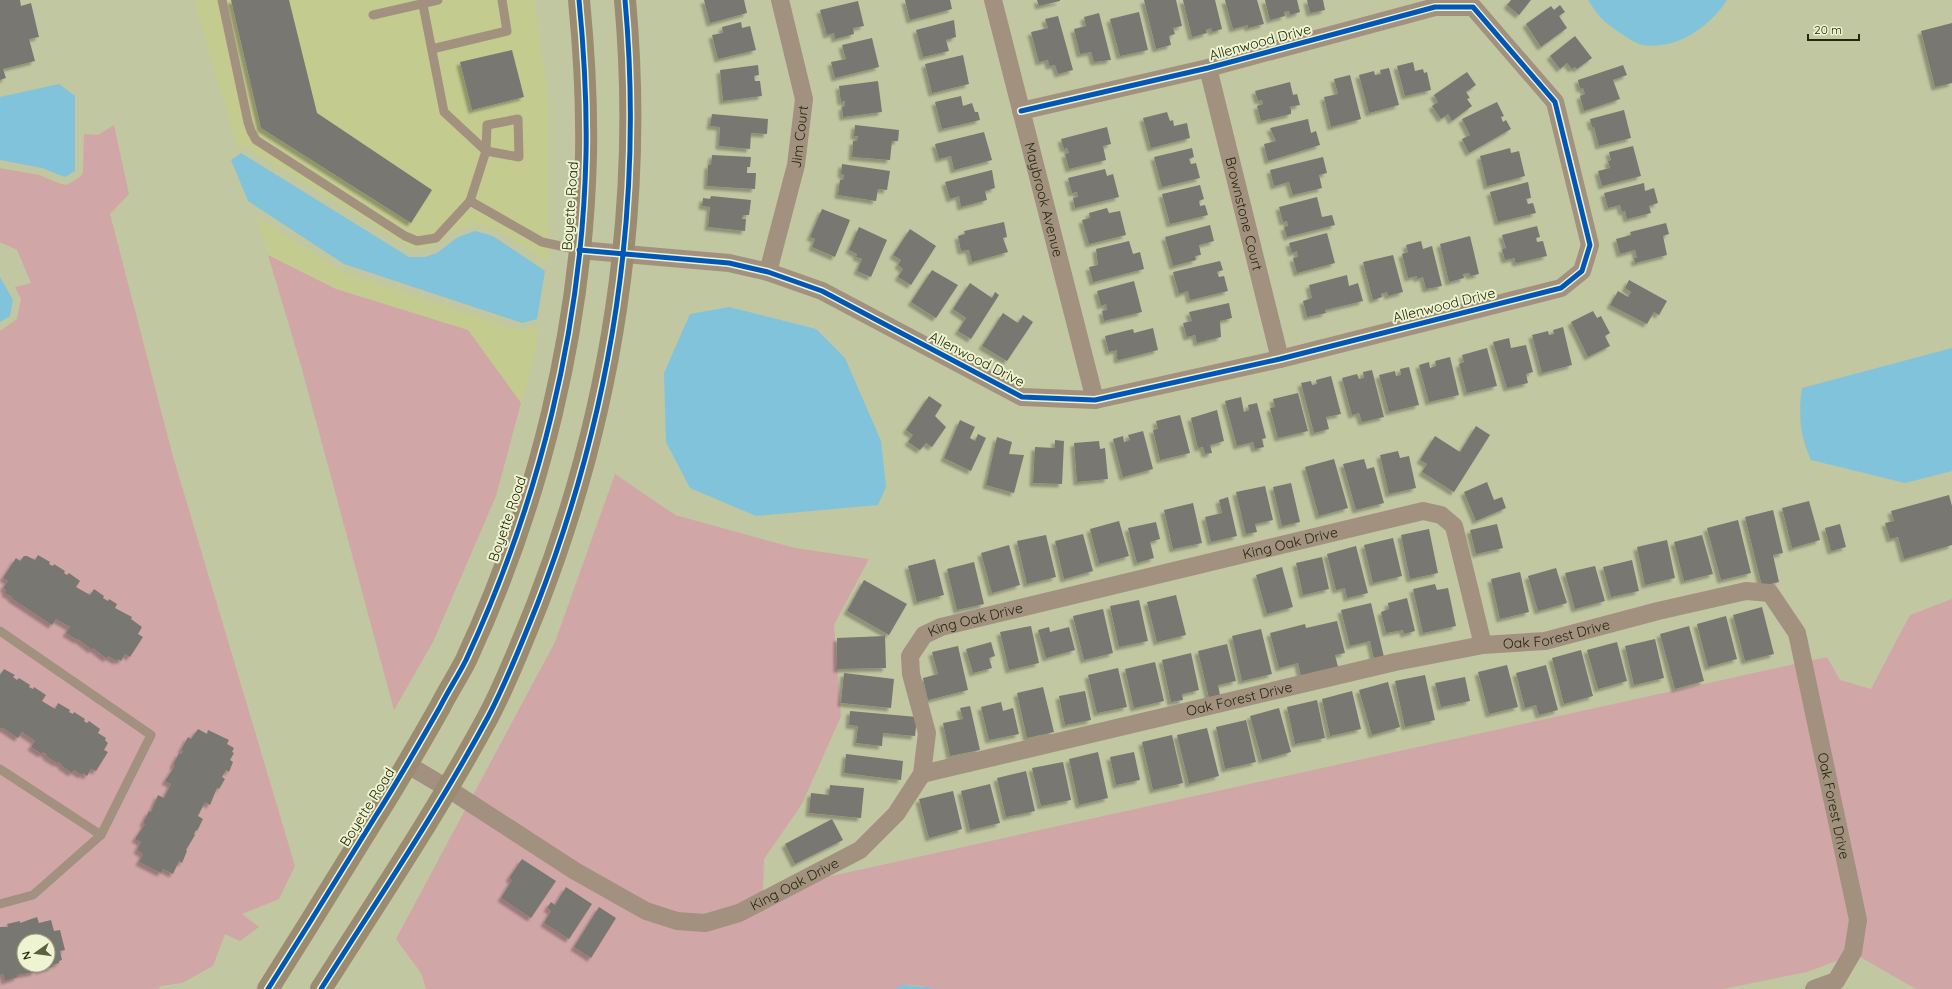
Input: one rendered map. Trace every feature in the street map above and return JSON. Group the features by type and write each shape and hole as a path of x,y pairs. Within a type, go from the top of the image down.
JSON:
{"main road":[{"name":"Boyette Road","path":"268,989 408,765 465,660 505,564 528,498 549,428 569,334 579,250 583,204 586,120 579,0"},
{"path":"321,989 447,788 489,715 521,644 562,540 585,464 596,416 616,318 624,255 630,168 629,38 625,0"}],"street":[{"name":"Jim Court","path":"768,272 796,165 804,99 780,0"},
{"name":"Maybrook Avenue","path":"993,0 1095,400"},
{"name":"Allenwood Drive","path":"579,250 729,263 768,272 822,291 1022,397 1095,400 1280,359 1561,288 1582,271 1590,245 1555,102 1472,7 1435,7 1208,68 1021,111"},
{"name":"Brownstone Court","path":"1208,68 1280,359"},
{"name":"King Oak Drive","path":"408,765 447,788 575,871 646,911 677,921 705,923 739,913 860,850 896,814 922,774 928,733 911,674 910,656 924,635 942,627 1423,511 1441,515 1454,526 1482,645"},
{"name":"Oak Forest Drive","path":"922,774 1395,662 1482,645 1545,641 1658,611 1746,591 1770,593 1797,633 1858,920 1853,952 1836,981 1814,989"}],"lane":[{"path":"222,0 251,131 256,140 405,236 417,241 436,238 470,201 486,151 487,125 518,119 519,157 486,151 444,112 422,2"},
{"path":"373,15 422,2 438,0"},
{"path":"432,49 507,31 502,0"},
{"path":"470,201 542,242 579,250"},
{"path":"0,631 151,735 101,835 33,895 0,904"},
{"path":"0,769 101,835"}],"shaded area":[{"path":"194,0 534,0 548,93 548,263 498,230 476,224 453,231 433,246 424,249 412,249 246,147 237,147"},
{"path":"114,125 129,194 110,214 172,453 295,866 279,899 242,914 259,927 240,941 225,934 213,966 182,983 161,986 158,989 0,989 0,331 17,319 21,299 15,287 31,283 17,250 0,242 0,168 39,175 67,185 80,177 83,173 84,134 98,135"},
{"path":"257,217 341,271 518,330 539,327 536,348 521,403 468,330 336,289 268,255"},
{"path":"268,255 336,289 468,330 521,403 496,496 433,642 394,710 300,362"},
{"path":"615,474 675,515 795,548 869,559 834,625 841,716 802,804 764,859 763,891 1827,657 1840,680 1871,689 1910,615 1952,599 1952,989 1916,989 1855,954 1807,972 1723,989 933,989 914,985 895,989 426,989 421,973 396,939 555,642"}],"water":[{"path":"1588,0 1727,0 1711,20 1701,28 1679,40 1655,46 1639,44 1610,26 1597,13"},
{"path":"59,84 75,96 75,171 65,177 42,168 0,160 0,97"},
{"path":"241,153 409,257 425,257 437,253 458,237 475,231 493,236 545,271 537,319 522,323 344,264 248,201 231,160"},
{"path":"0,277 13,300 10,316 0,322"},
{"path":"729,307 816,329 845,358 881,441 886,487 878,505 756,516 690,488 666,442 664,373 690,314"},
{"path":"1952,348 1952,471 1905,483 1811,460 1802,434 1800,407 1802,388"},
{"path":"901,985 927,987 933,989 895,989"}],"building":[{"path":"0,0 20,0 21,6 31,3 39,37 29,39 35,61 3,69 6,78 0,80"},
{"path":"231,0 289,0 317,113 432,190 411,223 261,128"},
{"path":"704,0 744,0 747,13 710,23"},
{"path":"905,0 950,0 952,9 910,20"},
{"path":"1037,0 1060,0 1060,1 1039,6"},
{"path":"1144,0 1176,0 1182,26 1173,28 1175,34 1169,36 1171,45 1156,49"},
{"path":"1183,0 1215,0 1222,29 1212,32 1211,28 1206,30 1207,33 1192,37"},
{"path":"1225,0 1257,0 1264,24 1248,28 1248,25 1233,29"},
{"path":"1265,0 1297,0 1300,12 1290,15 1289,11 1284,12 1285,16 1270,20"},
{"path":"1307,0 1323,0 1325,10 1310,13"},
{"path":"1511,0 1531,0 1519,15 1507,5"},
{"path":"858,1 864,26 853,28 854,34 835,39 834,33 827,35 820,10"},
{"path":"1560,5 1565,12 1559,16 1567,28 1541,47 1526,24 1551,6 1554,10"},
{"path":"1139,12 1148,50 1120,56 1110,19"},
{"path":"1099,13 1111,60 1094,62 1091,52 1080,54 1074,29 1086,26 1084,17"},
{"path":"1058,16 1073,70 1058,74 1055,65 1049,66 1048,60 1039,62 1031,32 1048,28 1045,19"},
{"path":"954,20 956,37 946,40 949,51 923,57 916,30"},
{"path":"741,22 742,28 750,26 756,50 718,59 712,35 723,33 722,27"},
{"path":"1952,23 1952,83 1935,87 1921,31"},
{"path":"1575,36 1592,58 1577,69 1575,67 1572,69 1567,63 1560,69 1550,56"},
{"path":"872,38 879,67 835,78 831,62 846,59 842,45"},
{"path":"512,50 524,97 472,110 460,62"},
{"path":"963,55 969,84 932,93 925,64"},
{"path":"1413,62 1415,71 1423,69 1424,73 1427,72 1431,90 1405,96 1397,66"},
{"path":"758,65 759,75 754,76 755,81 760,81 762,96 723,101 720,70"},
{"path":"1623,65 1627,75 1613,80 1620,99 1584,111 1580,96 1585,94 1583,88 1580,89 1578,80"},
{"path":"1389,68 1399,105 1369,113 1359,75 1374,71 1375,75 1381,74 1380,70"},
{"path":"1467,72 1476,85 1466,92 1470,98 1467,99 1472,106 1452,121 1448,114 1441,119 1432,106 1438,102 1434,95"},
{"path":"1350,75 1361,119 1331,127 1324,97 1338,94 1334,79"},
{"path":"878,81 882,112 843,117 842,107 845,106 845,101 841,102 839,86"},
{"path":"1290,82 1293,95 1297,94 1300,105 1289,107 1291,109 1291,114 1261,121 1257,106 1263,104 1262,100 1258,101 1255,91"},
{"path":"961,96 963,106 972,103 975,112 978,112 980,120 942,129 935,102"},
{"path":"1497,102 1504,116 1501,117 1503,122 1506,120 1511,129 1469,153 1462,139 1470,135 1462,119"},
{"path":"1624,110 1631,138 1599,146 1594,127 1592,127 1590,119"},
{"path":"1167,112 1170,121 1173,120 1174,126 1187,123 1190,138 1151,148 1143,118"},
{"path":"712,114 768,119 767,134 751,133 750,149 719,146 720,127 710,126"},
{"path":"1308,119 1311,133 1316,131 1320,145 1268,161 1264,144 1276,141 1270,128"},
{"path":"855,125 899,130 898,141 892,141 890,160 852,157 853,141 857,141 858,136 854,136"},
{"path":"1107,127 1111,144 1103,146 1106,160 1069,169 1065,154 1069,153 1067,148 1064,149 1061,139"},
{"path":"984,132 992,160 954,170 951,156 939,159 935,144"},
{"path":"1633,146 1641,176 1602,186 1598,171 1610,168 1608,161 1611,160 1609,152"},
{"path":"1192,148 1194,157 1189,159 1191,164 1196,163 1200,178 1162,187 1154,157"},
{"path":"1510,148 1511,153 1519,151 1525,176 1487,186 1480,156"},
{"path":"712,155 751,157 750,167 747,167 747,173 756,173 755,189 707,186 708,165 711,165"},
{"path":"1323,157 1327,173 1319,175 1322,188 1293,195 1289,182 1274,186 1270,170"},
{"path":"842,164 890,171 887,190 878,189 876,201 838,195 840,180 843,180 844,175 841,174"},
{"path":"1105,169 1107,176 1113,174 1119,197 1075,208 1073,198 1078,197 1077,192 1072,193 1068,178"},
{"path":"992,170 995,188 985,191 987,200 961,207 959,196 950,199 945,182"},
{"path":"1528,182 1531,198 1526,199 1528,204 1533,203 1536,213 1498,222 1490,192"},
{"path":"1644,183 1645,191 1654,188 1658,203 1649,206 1651,213 1627,219 1625,211 1622,212 1620,205 1608,208 1604,193"},
{"path":"1200,185 1204,199 1199,201 1200,206 1205,205 1208,215 1170,224 1162,194"},
{"path":"711,196 751,200 749,215 743,215 742,219 746,219 745,231 708,227 710,207 702,206 703,198 710,199"},
{"path":"1317,197 1322,217 1332,215 1335,225 1287,237 1284,227 1288,226 1287,221 1283,222 1279,207"},
{"path":"1107,208 1109,213 1120,211 1126,235 1089,244 1082,220 1090,218 1089,213"},
{"path":"822,209 850,220 835,257 812,247 815,239 810,237"},
{"path":"1004,222 1007,237 1003,238 1008,252 972,262 969,250 961,251 958,236 965,234 964,231"},
{"path":"1666,223 1669,234 1663,236 1667,255 1635,263 1634,258 1637,258 1635,250 1620,254 1616,239 1631,235 1630,232"},
{"path":"1210,225 1214,241 1199,245 1201,255 1195,256 1196,260 1173,266 1165,237"},
{"path":"1537,226 1540,237 1536,238 1537,242 1543,241 1547,256 1517,263 1515,262 1515,258 1505,260 1502,249 1506,248 1502,235"},
{"path":"859,227 887,240 871,277 857,271 862,259 856,257 857,254 849,250"},
{"path":"910,229 936,246 911,285 898,277 903,269 898,265 901,260 893,255"},
{"path":"1327,233 1335,263 1297,273 1293,258 1298,257 1297,251 1292,253 1289,243"},
{"path":"1470,236 1479,274 1470,276 1469,273 1463,274 1464,278 1449,282 1440,244"},
{"path":"1129,241 1133,254 1140,252 1144,269 1093,282 1089,267 1098,265 1096,249"},
{"path":"1421,241 1423,249 1432,246 1442,286 1426,289 1423,277 1417,279 1417,276 1408,278 1402,254 1408,252 1406,245"},
{"path":"1393,255 1403,292 1388,296 1387,292 1381,294 1382,297 1373,300 1363,262"},
{"path":"1220,261 1223,270 1217,272 1219,277 1224,276 1228,291 1190,300 1188,291 1179,294 1173,272"},
{"path":"932,270 958,285 936,318 911,302"},
{"path":"1347,275 1349,286 1358,283 1363,301 1325,310 1326,313 1307,317 1303,301 1312,298 1309,285"},
{"path":"1629,280 1667,301 1659,315 1654,312 1647,324 1610,305 1618,291 1628,297 1631,292 1625,288"},
{"path":"1134,281 1142,312 1104,321 1102,311 1107,310 1106,304 1101,306 1097,291"},
{"path":"970,283 992,298 995,292 999,295 971,339 958,331 966,318 953,309"},
{"path":"1229,303 1232,318 1220,321 1221,337 1197,343 1195,335 1187,337 1183,323 1192,321 1189,312"},
{"path":"1593,311 1597,318 1601,316 1610,333 1605,336 1610,346 1588,357 1571,322"},
{"path":"1003,313 1018,323 1023,315 1033,322 1007,361 982,346"},
{"path":"1563,327 1572,365 1542,373 1532,335 1548,331 1549,335 1554,334 1553,330"},
{"path":"1153,328 1158,350 1119,360 1117,359 1117,350 1109,352 1105,336 1133,329 1134,333"},
{"path":"1509,338 1511,348 1526,345 1533,372 1526,374 1528,383 1507,388 1493,342"},
{"path":"1487,348 1497,386 1467,393 1459,364 1464,362 1462,355"},
{"path":"1450,357 1459,395 1429,402 1419,365 1429,362 1430,368 1436,366 1435,361"},
{"path":"1409,367 1419,405 1389,412 1379,375 1395,371 1396,376 1401,375 1400,369"},
{"path":"1372,370 1384,417 1362,422 1359,413 1352,415 1342,378 1357,374 1359,379 1364,378 1363,372"},
{"path":"1331,376 1341,414 1326,417 1329,429 1314,433 1301,383 1311,381 1312,385 1317,384 1316,380"},
{"path":"1298,393 1308,431 1278,438 1270,408 1275,407 1273,399"},
{"path":"929,396 942,405 935,416 946,427 932,447 926,443 920,450 908,442 913,435 906,430"},
{"path":"1241,397 1244,412 1249,410 1248,405 1257,403 1266,438 1262,439 1264,447 1255,449 1253,442 1237,446 1225,401"},
{"path":"1217,410 1224,441 1210,445 1212,453 1205,454 1203,447 1198,448 1191,418"},
{"path":"1180,415 1190,453 1160,460 1153,430 1158,429 1156,421"},
{"path":"960,420 975,427 970,438 975,441 978,434 986,438 971,471 944,458"},
{"path":"1476,426 1490,435 1454,492 1422,472 1427,464 1420,460 1435,436 1460,452"},
{"path":"1143,431 1153,469 1123,477 1113,439 1123,436 1124,442 1130,440 1128,435"},
{"path":"997,437 1012,442 1009,454 1024,455 1014,493 986,485"},
{"path":"1055,440 1064,441 1062,484 1033,483 1035,447 1055,448"},
{"path":"1099,441 1100,449 1105,448 1108,479 1077,482 1074,443"},
{"path":"1398,451 1400,458 1409,456 1416,488 1389,494 1380,455"},
{"path":"1334,459 1348,508 1319,516 1305,467"},
{"path":"1364,459 1367,469 1374,467 1384,503 1356,510 1343,464"},
{"path":"1487,482 1494,500 1502,497 1506,508 1476,521 1464,492"},
{"path":"1291,483 1300,522 1282,526 1273,487"},
{"path":"1265,486 1273,520 1255,524 1257,532 1246,534 1236,492"},
{"path":"1949,495 1952,506 1952,545 1904,559 1898,537 1890,539 1885,523 1894,521 1891,511"},
{"path":"1228,497 1237,536 1211,542 1205,517 1222,513 1219,500"},
{"path":"1809,501 1820,540 1792,548 1782,508"},
{"path":"1193,503 1202,543 1173,549 1164,510"},
{"path":"1773,510 1783,553 1773,555 1779,582 1762,586 1745,517"},
{"path":"1738,520 1751,573 1721,580 1707,528"},
{"path":"1119,521 1129,556 1099,564 1090,529"},
{"path":"1156,522 1160,539 1150,542 1154,558 1137,563 1128,528"},
{"path":"1497,524 1503,548 1476,554 1470,530"},
{"path":"1840,524 1846,547 1831,551 1825,528"},
{"path":"1429,529 1438,573 1410,579 1401,535"},
{"path":"1083,534 1093,571 1064,579 1055,541"},
{"path":"1046,535 1056,577 1027,584 1017,541"},
{"path":"1702,535 1713,574 1684,581 1674,542"},
{"path":"1393,538 1402,576 1373,583 1364,545"},
{"path":"1667,540 1675,578 1645,585 1637,547"},
{"path":"1009,545 1020,585 992,593 981,553"},
{"path":"1356,546 1368,593 1347,598 1345,588 1336,590 1327,554"},
{"path":"38,555 50,562 49,564 53,566 54,564 65,571 64,573 67,575 69,573 80,581 76,587 90,595 94,589 104,596 103,598 108,601 109,599 117,604 115,608 132,617 131,619 142,627 138,634 143,637 130,657 125,654 121,661 118,659 117,661 108,656 107,659 93,648 92,650 78,639 77,640 66,633 70,627 56,619 52,625 5,593 6,590 3,588 8,581 3,578 16,558 20,561 24,556 27,556 35,560"},
{"path":"1322,557 1329,589 1303,595 1296,563"},
{"path":"935,559 944,595 917,602 908,566"},
{"path":"1632,560 1639,591 1611,597 1603,567"},
{"path":"974,562 984,604 957,610 947,569"},
{"path":"1595,566 1605,601 1575,609 1565,573"},
{"path":"1282,567 1293,607 1267,614 1256,575"},
{"path":"1556,568 1567,603 1538,611 1528,576"},
{"path":"1520,572 1529,612 1500,619 1491,579"},
{"path":"864,580 907,604 889,635 847,611"},
{"path":"1435,584 1437,590 1448,588 1456,626 1423,633 1413,589"},
{"path":"1176,595 1186,635 1157,642 1147,602"},
{"path":"1407,598 1415,631 1404,634 1403,630 1386,633 1381,612 1389,609 1388,603"},
{"path":"1139,600 1148,641 1119,647 1110,606"},
{"path":"1371,603 1384,657 1374,659 1370,641 1350,646 1341,610"},
{"path":"1762,607 1774,654 1745,661 1733,615"},
{"path":"1103,609 1113,653 1084,660 1073,616"},
{"path":"1726,616 1737,659 1708,667 1697,624"},
{"path":"1337,621 1345,653 1335,655 1338,667 1301,676 1298,663 1279,668 1270,633 1305,624 1306,628"},
{"path":"1031,626 1039,663 1009,670 1000,632"},
{"path":"1689,626 1704,681 1675,689 1660,634"},
{"path":"1049,627 1050,632 1069,627 1075,650 1046,658 1038,630"},
{"path":"1261,629 1272,674 1242,681 1232,636"},
{"path":"885,636 886,668 837,669 837,638"},
{"path":"1655,639 1664,678 1634,685 1625,646"},
{"path":"991,642 995,656 989,658 992,668 973,673 966,649"},
{"path":"1617,642 1627,681 1598,689 1587,650"},
{"path":"1227,644 1236,681 1218,685 1220,695 1209,698 1198,651"},
{"path":"958,646 968,690 928,700 923,678 938,674 932,652"},
{"path":"1581,650 1593,696 1564,704 1552,658"},
{"path":"1191,653 1199,690 1182,694 1183,700 1171,702 1162,660"},
{"path":"1155,662 1164,701 1134,708 1125,669"},
{"path":"1507,665 1518,707 1489,714 1478,672"},
{"path":"1546,665 1558,710 1539,715 1536,705 1525,708 1516,673"},
{"path":"1118,668 1127,707 1097,713 1088,675"},
{"path":"4,669 15,675 13,677 17,680 19,678 30,685 29,687 33,689 34,687 46,695 42,701 55,709 58,703 70,710 69,712 73,714 74,712 85,719 84,721 87,723 89,721 100,729 98,733 106,738 105,740 108,743 104,750 108,752 96,771 91,769 87,776 74,770 72,773 58,762 57,763 46,756 47,755 43,752 42,754 31,747 35,741 22,732 18,738 3,728 0,728 0,675"},
{"path":"844,673 894,679 891,708 841,703"},
{"path":"1425,675 1435,720 1405,727 1395,681"},
{"path":"1465,677 1470,701 1441,707 1435,683"},
{"path":"1388,682 1400,727 1372,735 1359,690"},
{"path":"1043,687 1054,732 1027,738 1017,693"},
{"path":"1085,691 1091,720 1065,725 1059,696"},
{"path":"1352,691 1361,729 1330,736 1322,699"},
{"path":"1317,700 1325,738 1295,744 1287,707"},
{"path":"1001,702 1003,711 1013,708 1019,734 989,740 981,707"},
{"path":"970,706 980,750 950,756 943,723 963,719 960,708"},
{"path":"1279,708 1291,752 1262,760 1250,716"},
{"path":"850,711 917,717 915,736 883,733 882,746 856,743 858,726 849,725"},
{"path":"1246,720 1256,762 1225,769 1216,727"},
{"path":"1207,728 1219,776 1189,784 1177,735"},
{"path":"198,729 207,734 208,730 229,740 227,744 234,748 232,752 234,753 230,760 233,762 229,772 226,770 222,777 225,779 219,789 217,788 210,805 205,802 198,816 203,819 186,850 187,851 182,863 179,861 173,874 163,869 161,873 139,862 143,854 137,850 141,842 135,839 145,824 143,823 149,811 151,812 158,795 164,798 171,784 165,781 175,766 173,765 179,753 181,754 183,751 181,750 188,737 191,739"},
{"path":"1172,735 1183,783 1153,790 1142,742"},
{"path":"1098,752 1108,798 1079,805 1069,759"},
{"path":"1134,752 1140,780 1116,785 1110,757"},
{"path":"846,754 903,761 901,780 844,773"},
{"path":"1063,762 1071,800 1041,806 1032,768"},
{"path":"1026,771 1035,811 1006,817 997,778"},
{"path":"990,784 1000,823 970,830 961,791"},
{"path":"830,785 864,788 861,818 809,813 811,793 829,795"},
{"path":"953,791 962,829 929,838 919,799"},
{"path":"832,819 843,840 795,864 785,844"},
{"path":"522,859 556,881 531,918 501,898 512,880 509,878"},
{"path":"566,887 592,904 569,939 544,923 551,911 547,908 551,902 555,905"},
{"path":"599,907 616,918 591,958 574,947"},
{"path":"37,917 39,923 51,920 54,931 60,930 65,950 60,951 62,960 56,964 56,933 16,933 16,973 29,973 17,975 18,977 5,981 3,974 0,975 0,927 8,927 7,924 20,921 20,923"}],"cycle path":[{"path":"268,989 392,790 463,666 492,600 515,539 535,477 552,414 566,349 576,285 583,220 586,116 584,58 579,0"},
{"path":"321,989 449,786 488,717 526,633 563,532 585,458 603,383 616,307 625,231 630,154 630,77 625,0"},
{"path":"579,250 729,263 768,272 822,291 1022,397 1095,400 1280,359 1561,288 1582,271 1590,245 1555,102 1473,7 1435,7 1208,68 1021,111"}]}
